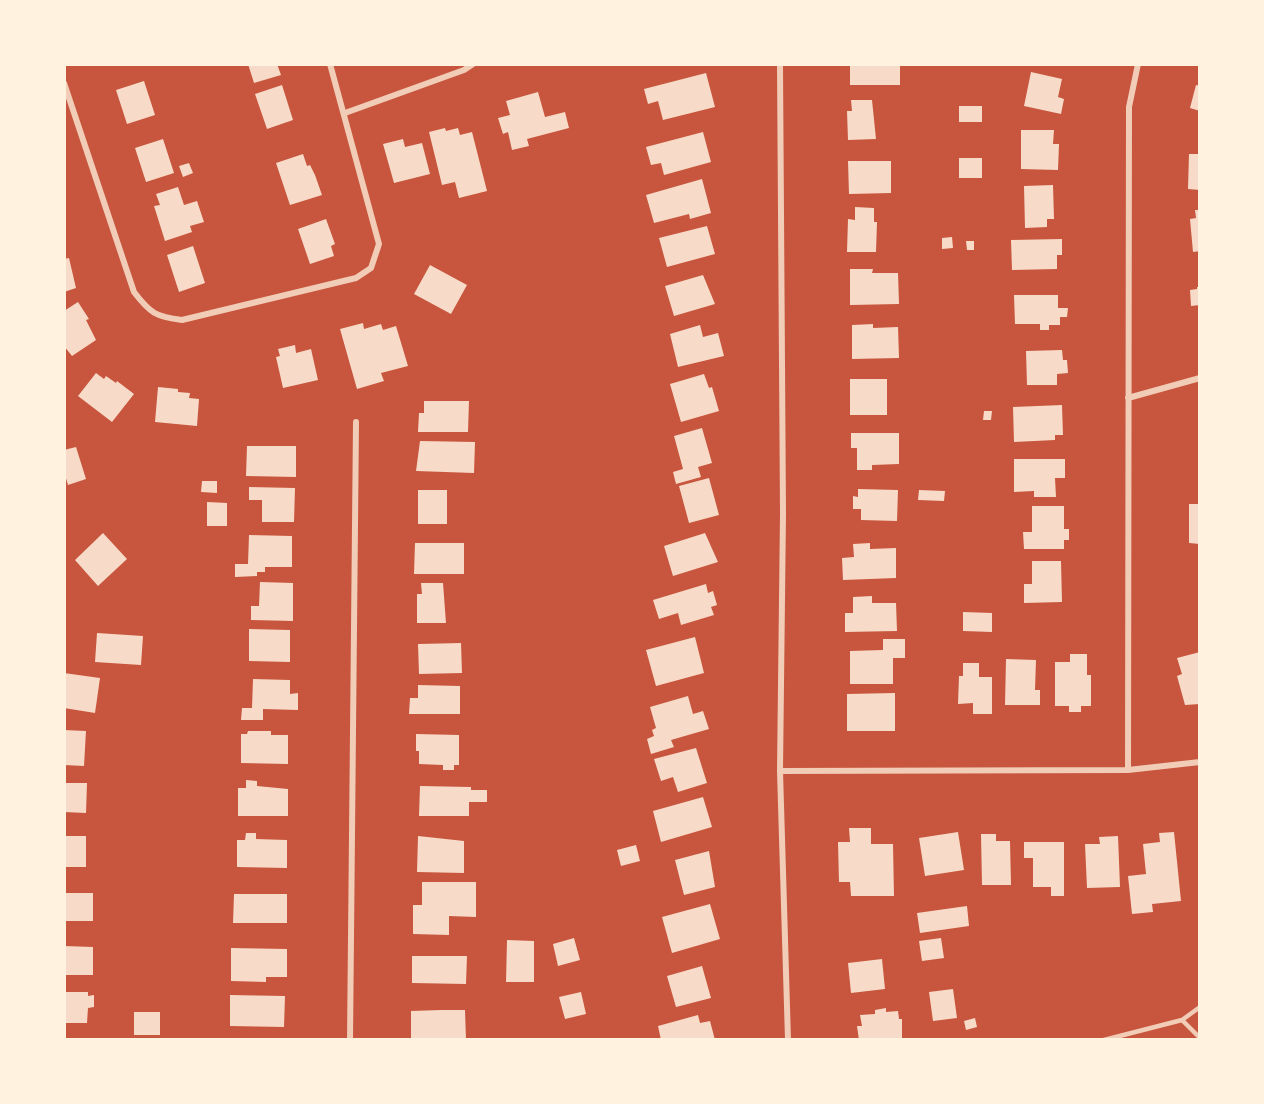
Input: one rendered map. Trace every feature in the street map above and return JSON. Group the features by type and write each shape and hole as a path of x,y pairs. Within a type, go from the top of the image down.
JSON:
{"street":[{"path":"64,83 134,292 149,312 165,318 182,320 356,278 365,273 375,259 379,244 330,64"},
{"path":"345,113 473,64"},
{"path":"780,64 783,513 780,771 788,1040"},
{"path":"1128,770 1129,107 1138,64"},
{"path":"1128,398 1200,378"},
{"path":"350,1040 356,422"},
{"path":"780,771 1128,770 1200,762"}],"lane":[{"path":"1104,1040 1182,1020 1200,1007"},
{"path":"1182,1020 1200,1038"}],"building":[{"path":"248,64 277,64 281,75 254,83"},
{"path":"850,64 900,64 900,85 850,85"},
{"path":"1031,72 1062,79 1058,97 1064,99 1061,114 1024,106"},
{"path":"706,73 715,107 663,120 658,101 648,104 644,89"},
{"path":"144,81 155,115 127,124 116,90"},
{"path":"282,85 293,120 267,129 255,94"},
{"path":"1196,85 1200,86 1200,111 1190,108"},
{"path":"538,92 545,117 565,112 569,128 527,139 529,146 512,150 508,132 503,134 498,118 510,115 506,101"},
{"path":"851,100 872,100 876,139 848,140 847,111 852,111"},
{"path":"959,106 982,106 982,122 959,122"},
{"path":"445,128 446,131 458,128 460,135 472,132 487,191 459,198 455,182 442,185 429,132"},
{"path":"1021,130 1054,130 1053,144 1059,144 1058,170 1021,169"},
{"path":"703,132 711,162 664,175 661,163 651,165 646,147"},
{"path":"163,139 174,173 146,182 135,148"},
{"path":"403,139 405,147 422,143 430,174 394,183 383,144"},
{"path":"303,154 307,166 310,165 315,175 322,195 290,205 276,163"},
{"path":"1189,154 1200,154 1200,190 1188,189"},
{"path":"959,158 982,158 982,178 959,178"},
{"path":"848,161 891,161 891,193 849,194"},
{"path":"189,163 193,173 183,177 179,166"},
{"path":"702,179 711,213 690,219 689,214 654,223 646,195"},
{"path":"1053,185 1054,219 1047,219 1047,227 1025,228 1024,186"},
{"path":"178,187 184,205 197,201 204,222 190,226 192,232 165,241 154,206 160,205 156,194"},
{"path":"855,207 874,208 874,222 877,222 876,252 847,252 848,219 855,220"},
{"path":"1195,210 1200,210 1200,251 1193,252 1190,219 1196,218"},
{"path":"326,219 335,244 331,246 334,256 310,264 298,229"},
{"path":"707,226 715,254 667,267 659,238"},
{"path":"952,237 953,248 942,249 942,238"},
{"path":"1062,239 1062,255 1057,255 1057,269 1012,270 1011,240"},
{"path":"966,241 974,241 974,250 967,250"},
{"path":"193,246 205,283 179,292 167,255"},
{"path":"69,258 76,288 64,292 64,259"},
{"path":"430,265 467,285 451,314 414,294"},
{"path":"850,269 873,269 872,273 898,273 899,304 850,305"},
{"path":"703,275 715,304 674,316 665,286"},
{"path":"1200,287 1200,305 1191,306 1190,290 1197,289"},
{"path":"1014,295 1058,295 1058,308 1068,308 1067,317 1060,317 1060,325 1049,325 1049,330 1040,330 1040,324 1015,324"},
{"path":"78,302 89,319 86,320 96,340 72,356 64,346 64,311"},
{"path":"363,323 364,329 381,324 383,330 396,326 408,366 381,373 384,381 357,389 340,329"},
{"path":"873,324 873,328 898,327 899,358 852,359 852,325"},
{"path":"700,325 703,337 718,333 724,356 678,367 670,334"},
{"path":"295,345 296,353 311,349 318,380 283,388 276,357 280,356 278,349"},
{"path":"1062,350 1063,360 1067,360 1068,373 1057,374 1057,385 1027,385 1026,351"},
{"path":"96,373 104,379 106,376 116,383 117,381 134,394 112,422 78,396"},
{"path":"704,374 709,388 712,387 719,411 681,422 670,384"},
{"path":"850,379 887,379 887,415 850,415"},
{"path":"158,387 178,389 178,392 190,393 189,398 199,399 197,426 155,422"},
{"path":"424,401 469,401 468,432 418,432 419,413 424,413"},
{"path":"1062,405 1063,435 1055,435 1055,440 1014,442 1013,407"},
{"path":"984,411 992,411 991,420 983,420"},
{"path":"702,428 712,463 698,467 701,477 676,484 673,472 683,469 674,436"},
{"path":"851,433 899,433 899,464 872,465 872,470 857,470 857,448 851,448"},
{"path":"420,441 475,442 474,473 416,471"},
{"path":"247,446 296,446 296,477 246,476"},
{"path":"76,447 86,479 68,485 64,472 64,450"},
{"path":"1014,459 1065,459 1065,478 1055,478 1056,497 1034,497 1034,491 1014,492"},
{"path":"709,478 719,515 689,523 679,486"},
{"path":"202,481 217,481 217,493 201,492"},
{"path":"249,487 295,488 294,522 262,522 262,500 249,500"},
{"path":"858,489 898,490 897,521 861,520 861,509 853,509 853,496 858,497"},
{"path":"418,490 447,490 447,524 418,524"},
{"path":"919,490 945,491 944,501 918,500"},
{"path":"207,502 227,503 227,526 207,526"},
{"path":"1189,504 1200,504 1200,544 1189,543"},
{"path":"1032,506 1064,506 1064,529 1069,529 1069,540 1064,540 1064,549 1024,549 1023,532 1032,532"},
{"path":"103,533 127,559 98,586 75,560"},
{"path":"705,533 718,562 673,576 664,546"},
{"path":"249,535 292,536 292,567 265,567 265,572 257,572 257,576 235,577 235,564 248,564"},
{"path":"415,543 464,543 464,574 414,574"},
{"path":"870,543 870,549 896,548 896,578 843,580 842,558 854,557 853,544"},
{"path":"1032,561 1061,561 1062,602 1024,603 1024,584 1032,584"},
{"path":"260,582 293,583 293,621 251,620 251,606 259,606"},
{"path":"421,583 443,583 446,623 417,623 417,594 422,594"},
{"path":"706,584 708,593 713,591 717,605 711,607 714,615 681,625 678,613 659,619 653,600"},
{"path":"872,596 872,603 896,603 897,631 845,632 845,613 853,613 853,597"},
{"path":"963,612 992,613 992,632 963,631"},
{"path":"249,629 290,630 290,662 249,661"},
{"path":"97,633 143,636 141,665 95,662"},
{"path":"695,637 704,673 656,686 646,650"},
{"path":"883,639 905,639 905,658 893,658 893,684 850,684 850,651 883,650"},
{"path":"461,643 462,673 419,674 418,644"},
{"path":"1200,652 1200,704 1185,705 1177,676 1182,674 1177,658"},
{"path":"1070,654 1087,654 1087,675 1091,675 1091,706 1081,706 1081,712 1069,712 1069,706 1055,706 1055,662 1070,662"},
{"path":"1006,659 1036,660 1035,690 1040,690 1040,705 1005,705"},
{"path":"963,663 979,663 979,677 992,677 992,714 973,714 973,703 958,704 959,676 963,676"},
{"path":"64,673 100,678 95,713 64,708"},
{"path":"253,679 290,680 290,694 298,693 298,710 263,709 263,720 241,720 242,708 252,708"},
{"path":"418,685 460,686 460,714 409,714 410,698 418,698"},
{"path":"895,693 895,731 847,731 847,694"},
{"path":"688,696 693,714 703,711 709,729 671,740 674,747 651,754 647,739 654,736 652,730 656,728 650,707"},
{"path":"64,730 86,731 84,766 64,765"},
{"path":"248,731 271,731 271,735 288,735 288,764 241,763 241,734 247,734"},
{"path":"416,734 459,735 459,765 454,765 454,770 443,770 443,765 419,764"},
{"path":"696,748 707,783 678,792 673,777 661,781 654,759"},
{"path":"246,780 257,781 257,786 288,789 288,816 238,816 238,788 246,788"},
{"path":"64,783 87,783 86,813 64,812"},
{"path":"420,786 471,787 471,790 487,790 487,802 469,802 469,816 419,816"},
{"path":"703,797 712,827 661,842 653,811"},
{"path":"849,828 871,828 871,844 893,844 894,896 851,896 850,882 839,882 838,842 850,842"},
{"path":"958,832 964,870 925,876 919,838"},
{"path":"1174,832 1181,901 1152,904 1153,912 1132,914 1128,876 1146,874 1143,844 1160,842 1159,833"},
{"path":"246,833 256,833 256,839 287,840 287,868 237,867 237,840 245,840"},
{"path":"981,834 996,834 996,841 1010,841 1011,885 982,885"},
{"path":"64,836 86,836 86,867 64,867"},
{"path":"418,836 464,841 464,873 417,872"},
{"path":"1118,836 1120,887 1087,888 1085,844 1100,844 1099,837"},
{"path":"1024,842 1064,842 1064,896 1051,896 1051,887 1033,887 1033,858 1024,858"},
{"path":"636,845 640,861 621,866 617,850"},
{"path":"709,851 715,887 684,895 675,860"},
{"path":"422,882 476,882 476,917 449,916 449,935 413,934 413,905 422,905"},
{"path":"64,893 93,893 93,921 64,921"},
{"path":"234,894 287,894 287,923 233,923"},
{"path":"710,904 720,939 672,953 662,917"},
{"path":"967,906 969,926 920,933 917,913"},
{"path":"574,938 580,960 558,966 553,944"},
{"path":"941,938 944,958 922,961 919,941"},
{"path":"507,940 534,941 534,982 506,982"},
{"path":"64,946 93,947 93,975 64,975"},
{"path":"231,948 287,949 287,977 266,977 266,982 231,981"},
{"path":"412,956 467,956 466,984 412,983"},
{"path":"882,959 885,989 851,993 848,963"},
{"path":"702,966 711,998 676,1007 667,976"},
{"path":"953,989 957,1018 933,1021 929,992"},
{"path":"64,992 88,992 88,996 94,995 94,1007 88,1008 87,1023 64,1023"},
{"path":"581,992 586,1014 565,1019 559,997"},
{"path":"230,995 285,996 284,1027 230,1026"},
{"path":"886,1008 886,1012 898,1011 899,1019 902,1019 902,1040 859,1040 857,1026 862,1026 860,1015 875,1014 875,1010"},
{"path":"465,1010 466,1040 411,1040 411,1011"},
{"path":"134,1012 160,1012 160,1035 134,1035"},
{"path":"698,1015 700,1023 710,1021 715,1040 661,1040 658,1026"},
{"path":"975,1018 977,1027 966,1030 964,1021"}]}
